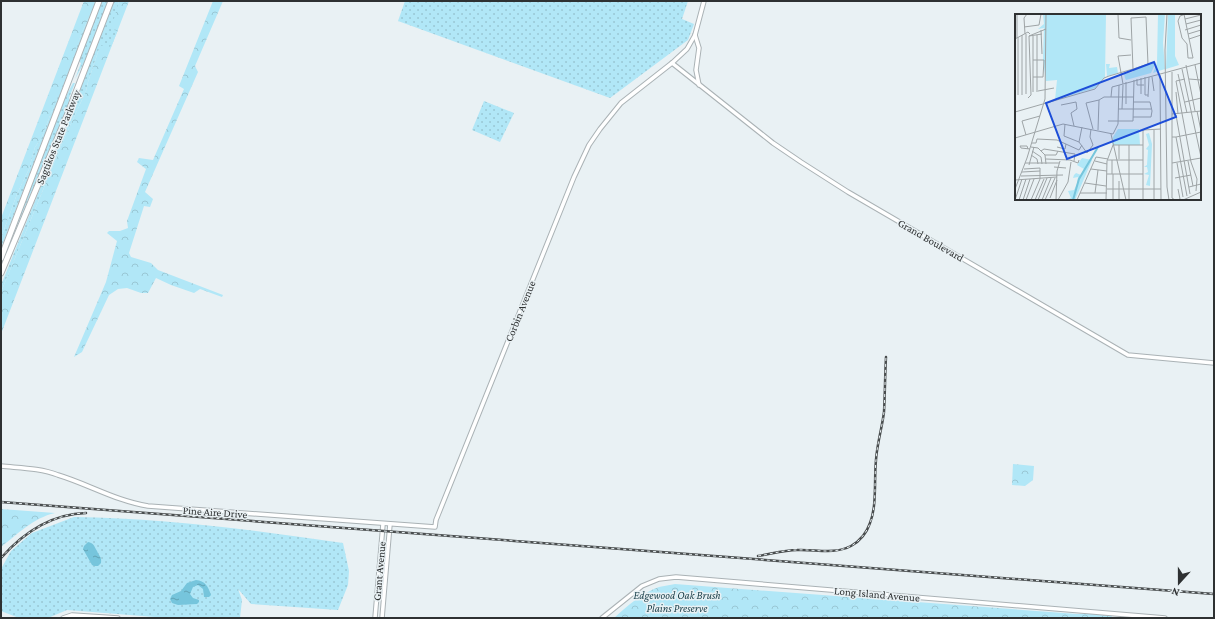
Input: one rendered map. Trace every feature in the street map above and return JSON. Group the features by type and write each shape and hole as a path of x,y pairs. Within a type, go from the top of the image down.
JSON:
{"highway":[{"name":"Sagtikos State Parkway","path":"1,258 99,1"},
{"name":"Sagtikos State Parkway","path":"1,273 57,140 111,1"}],"street":[{"path":"700,85 696,70 699,48 695,35 704,1"},
{"name":"Corbin Avenue","path":"435,527 436,520 474,425 588,145 621,103 672,63 686,50 695,35"},
{"name":"Grand Boulevard","path":"672,63 773,143 848,192 1128,355 1214,363"},
{"name":"Pine Aire Drive","path":"1,466 51,472 126,500 148,506 435,527"},
{"name":"Grant Avenue","path":"375,618 384,524"},
{"name":"Grant Avenue","path":"382,618 390,524"},
{"name":"Long Island Avenue","path":"602,618 642,586 659,579 676,577 1165,618"},
{"path":"63,618 72,615 118,618"}],"green space":[{"path":"84,1 95,1 93,9 82,32 67,75 41,139 35,147 29,169 17,194 1,238 1,218"},
{"path":"102,1 109,1 87,59 75,79 81,63 78,61"},
{"path":"113,1 119,1 118,30 111,47 99,49 86,91 64,139 1,292 1,285 59,142"},
{"path":"119,1 129,1 1,334 1,292 64,139 86,91 99,49 104,45 110,47 117,31 111,29"},
{"path":"213,1 223,1 195,66 198,72 145,192 153,199 150,207 144,206 129,253 131,257 151,263 158,270 223,295 222,297 200,289 194,293 156,278 148,293 141,293 127,288 118,289 109,295 82,352 74,357 106,282 117,241 107,233 109,231 120,231 128,228 127,221 146,169 137,162 139,158 153,160 184,89 179,86"},
{"path":"405,1 688,1 682,19 694,24 688,40 610,98 398,21"},
{"path":"93,10 1,248 1,238 17,194 29,169 35,147 41,139 82,32"},
{"path":"73,83 75,83 69,98 70,101 13,235 12,234 63,102"},
{"path":"484,101 514,113 500,142 472,130"},
{"path":"1013,464 1034,466 1033,480 1025,486 1012,485"},
{"path":"1,509 55,513 47,515 33,523 1,547"},
{"path":"74,517 175,522 243,529 343,543 349,571 348,585 338,610 251,604 238,589 242,600 240,618 167,618 67,610 48,618 19,618 1,611 1,569 11,551 32,533"},
{"name":"Edgewood Oak Brush Plains Preserve","path":"675,584 1112,616 1111,618 614,618 629,604 641,596 659,587"}],"water":[{"path":"88,542 94,545 101,558 101,563 98,566 92,565 83,549"},
{"path":"196,580 206,584 211,595 209,597 204,597 203,589 198,585 193,587 190,594 193,598 199,600 197,604 178,605 172,603 170,599 172,595 181,591 187,583"}],"railway":[{"path":"758,556 792,550 831,551 844,549 854,544 867,530 874,509 875,467 884,412 886,357"},
{"path":"1,502 1214,594"},
{"path":"1,558 19,541 39,526 61,517 86,513"}]}
